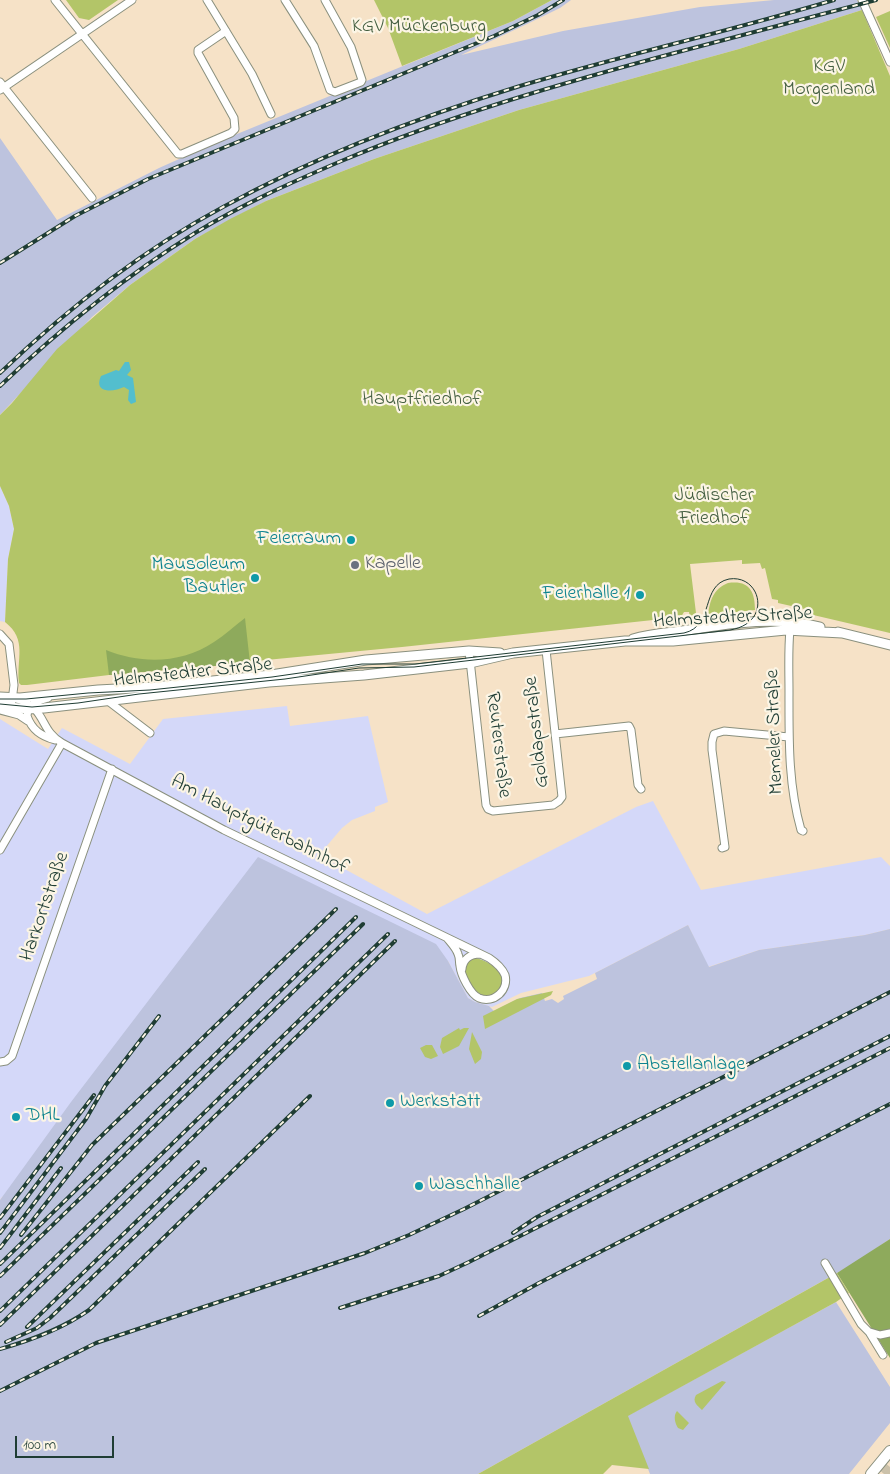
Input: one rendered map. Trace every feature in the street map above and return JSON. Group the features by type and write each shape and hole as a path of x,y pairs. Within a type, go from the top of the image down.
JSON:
{"highway":[{"path":"871,1474 890,1451"}],"main road":[{"name":"Helmstedter Straße","path":"625,641 643,636 703,627 771,621 792,622 822,628 890,645"},
{"path":"771,621 776,626 788,630 801,626 822,628"},
{"name":"Helmstedter Straße","path":"0,704 32,708 55,707 280,681 391,672 470,663 513,654 625,641 673,642 788,630 842,633"},
{"name":"Helmstedter Straße","path":"0,697 14,698 146,688 262,676 390,658 469,651 513,654"},
{"path":"390,658 391,672"}],"street":[{"path":"55,0 178,154 206,144 231,133 235,129 234,118 198,54 198,50 226,32"},
{"path":"92,198 1,87 132,0"},
{"path":"207,0 252,74 271,114"},
{"path":"285,0 314,46 330,90 335,92 362,80 351,47 326,0"},
{"path":"862,0 890,62"},
{"name":"Memeler Straße","path":"788,630 789,737 793,793 798,819 803,831"},
{"path":"0,634 9,644 14,698 32,708"},
{"name":"Goldapstraße","path":"522,808 553,805 562,797 546,650"},
{"name":"Reuterstraße","path":"469,651 486,805 488,809 493,811 522,808"},
{"path":"30,723 27,716 32,708 60,694"},
{"name":"Helmstedter Straße","path":"0,704 11,702 14,698"},
{"path":"108,701 150,733"},
{"path":"45,724 49,711 55,707"},
{"name":"Am Hauptgüterbahnhof","path":"32,708 49,732 60,742"},
{"path":"0,710 19,715 30,723"},
{"name":"Am Hauptgüterbahnhof","path":"30,723 42,735 60,742 112,769 224,830 483,955 494,962 504,973 505,984 499,995 488,1000 477,997 472,992 462,973 458,954 447,938"},
{"path":"555,734 629,726 638,784 641,789"},
{"path":"722,848 725,847 712,750 714,734 724,731 789,737"},
{"path":"0,850 60,742"},
{"name":"Harkortstraße","path":"0,1062 6,1062 12,1056 112,769"},
{"path":"462,973 462,964 468,957 476,954 483,955"},
{"path":"826,1263 882,1355"},
{"path":"869,1332 880,1335 890,1333"}],"shaded area":[{"path":"552,0 571,0 560,8 461,55 563,31 700,7 774,0 857,0 862,10 739,49 519,110 374,159 266,201 195,239 130,285 92,317 0,415 0,138 57,220 159,168 215,143 513,21"},
{"path":"0,486 9,506 14,529 8,559 5,622 0,621"},
{"path":"287,706 290,726 368,716 388,802 375,807 375,811 352,820 342,828 319,855 427,914 636,807 653,801 701,890 881,857 890,866 890,929 865,935 759,950 708,967 688,925 589,976 521,993 492,1007 468,998 448,961 2,1197 0,1200 0,719 48,749 62,728 130,764 163,719"},
{"path":"258,857 436,944 448,961 468,998 489,1006 494,1011 520,998 542,993 545,1001 552,999 558,1003 564,999 563,996 597,979 595,973 688,925 709,967 759,950 865,935 890,929 890,1239 853,1264 478,1474 0,1474 0,1200 71,1102"},
{"path":"836,1302 890,1387 890,1423 849,1474 650,1474 627,1416"}],"green space":[{"path":"66,0 118,0 89,20 79,18"},
{"name":"KGV Mückenburg","path":"374,0 552,0 513,21 402,66 388,28"},
{"name":"Hauptfriedhof","path":"862,10 890,76 890,633 809,614 809,610 778,603 778,600 772,599 765,568 762,569 760,563 742,564 742,560 690,564 696,613 690,618 689,612 684,612 681,617 402,647 109,675 27,685 19,683 19,643 12,629 5,622 8,559 14,529 9,506 0,486 0,415 57,349 130,285 195,239 230,219 266,201 374,159 519,110 739,49"},
{"path":"890,11 890,48 876,17"},
{"path":"728,583 741,583 749,588 754,597 755,610 708,615 713,596"},
{"path":"245,618 250,663 109,675 106,650 133,658 161,660 175,658 201,649 218,639"},
{"path":"475,958 481,959 493,966 501,976 501,987 490,996 484,996 473,988 466,975 466,965"},
{"path":"553,991 551,995 485,1029 483,1016 517,999"},
{"path":"459,1028 460,1030 469,1028 459,1046 443,1054 440,1047 442,1038"},
{"path":"472,1032 482,1052 481,1059 475,1064 469,1049"},
{"path":"432,1045 438,1056 431,1059 425,1057 420,1048"},
{"path":"890,1239 890,1358 837,1273"},
{"path":"837,1273 849,1293 836,1302 628,1416 649,1469 612,1465 603,1474 478,1474"},
{"path":"722,1381 726,1382 702,1410 695,1402 696,1395"},
{"path":"677,1411 689,1423 683,1430 678,1428 675,1422"}],"water":[{"path":"125,362 129,362 131,370 127,375 133,378 136,402 131,404 128,400 129,390 124,387 115,390 102,389 99,382 101,376 116,370 119,371"}],"tunnel":[{"path":"884,1474 890,1467"}],"tram line":[{"path":"0,699 26,699 150,690 272,677 362,664 415,664 684,633 694,629 700,622 714,589 720,583 729,579 740,579 749,584 755,591 758,600 757,609 752,618 744,626 730,630 414,667 359,668 285,679 139,694 78,703 32,707 0,704"}],"railway":[{"path":"0,263 75,216 148,179 494,36 538,15 563,0"},
{"path":"0,373 78,304 163,242 258,188 331,154 406,124 520,86 834,0"},
{"path":"0,386 46,344 143,267 230,213 321,170 423,129 509,100 639,63 876,0"},
{"path":"21,1235 92,1145 336,909"},
{"path":"0,1264 356,917"},
{"path":"0,1276 363,924"},
{"path":"0,1311 388,934"},
{"path":"0,1325 395,941"},
{"path":"0,1391 96,1343 365,1253 409,1235 464,1209 890,992"},
{"path":"0,1233 86,1119 105,1086 159,1016"},
{"path":"513,1233 537,1217 890,1036"},
{"path":"340,1308 439,1276 469,1262 890,1048"},
{"path":"0,1218 94,1095"},
{"path":"0,1349 46,1333 68,1323 89,1310 310,1096"},
{"path":"479,1316 539,1283 890,1104"},
{"path":"27,1327 198,1162"},
{"path":"0,1248 61,1168"},
{"path":"6,1342 37,1328 50,1318 205,1169"}],"place":[{"name":"Feierraum","path":"351,540"},
{"name":"Kapelle","path":"355,565"},
{"name":"Mausoleum Bautler","path":"255,578"},
{"name":"Feierhalle 1","path":"640,595"},
{"name":"Abstellanlage","path":"627,1066"},
{"name":"Werkstatt","path":"390,1103"},
{"name":"DHL","path":"16,1117"},
{"name":"Waschhalle","path":"419,1186"}],"park label":[{"name":"KGV Morgenland","path":"829,80"},
{"name":"Jüdischer Friedhof","path":"714,508"}]}
